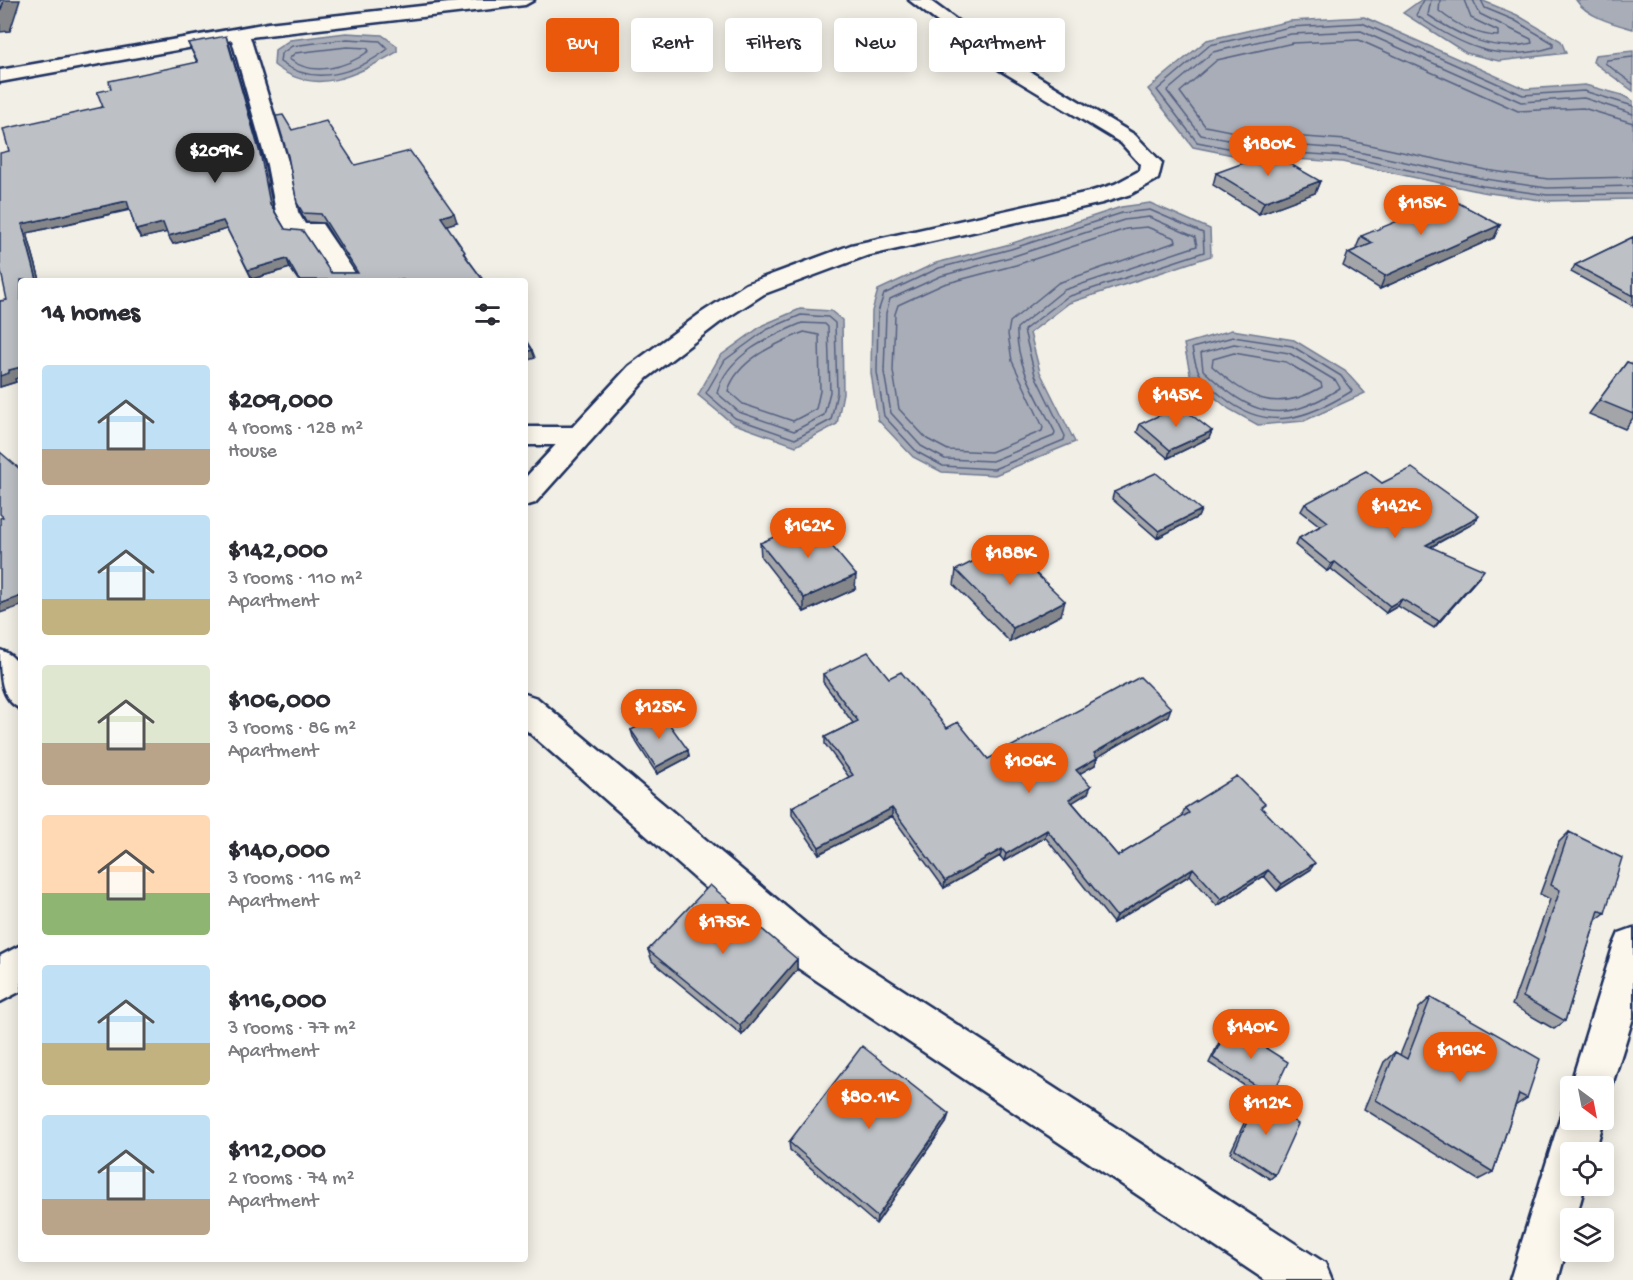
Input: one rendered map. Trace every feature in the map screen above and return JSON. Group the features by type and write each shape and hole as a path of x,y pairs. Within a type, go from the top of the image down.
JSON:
{"street":[{"path":"0,76 240,33 525,0"},
{"path":"528,493 638,372 710,318 755,289 859,250 1094,198 1122,189 1150,174 1151,163 1128,139 1007,66 918,0"},
{"path":"240,33 278,165 287,212 298,232 314,229 347,278"},
{"path":"528,436 578,436"},
{"path":"0,663 18,690"},
{"path":"528,711 808,952 1308,1280"},
{"path":"1595,1076 1633,947"},
{"path":"0,982 18,967"},
{"path":"1534,1280 1560,1191"}],"water":[{"path":"1421,0 1481,0 1517,15 1561,41 1566,53 1499,61 1466,53 1403,13"},
{"path":"1576,0 1633,0 1633,29 1594,15"},
{"path":"1364,17 1525,89 1585,85 1622,95 1633,101 1633,199 1547,201 1482,192 1342,162 1233,155 1193,147 1148,89 1207,40 1290,21"},
{"path":"346,33 382,35 397,46 397,52 351,75 321,81 305,80 290,75 274,65 275,50 290,40"},
{"path":"1633,51 1633,91 1593,62 1595,55"},
{"path":"1150,203 1210,229 1211,256 1069,303 1030,333 1040,372 1075,442 995,475 942,472 913,457 878,420 871,373 872,311 878,290 936,263 1010,244 1121,207"},
{"path":"800,309 831,311 842,320 843,393 837,424 796,446 732,423 698,395 720,356 763,325"},
{"path":"1232,330 1294,340 1345,371 1365,393 1304,421 1258,425 1229,409 1191,378 1184,344"}],"building":[{"path":"0,0 4,0 0,12"},
{"path":"226,36 261,157 270,204 285,229 303,231 331,273 358,273 321,214 303,213 297,203 288,156 276,116 283,115 292,130 326,121 355,165 410,151 454,213 441,217 482,278 298,278 287,259 248,270 223,221 168,236 163,223 136,230 127,201 22,224 36,278 18,278 18,368 0,376 0,301 7,300 0,267 0,153 9,151 3,129 103,107 97,92 111,89 109,81 198,62 188,43"},
{"path":"1271,153 1320,181 1264,202 1216,173"},
{"path":"1451,199 1500,225 1385,276 1348,253 1373,243 1361,236"},
{"path":"1633,237 1633,296 1575,265"},
{"path":"1627,362 1633,364 1633,414 1599,400"},
{"path":"1180,406 1212,431 1170,450 1140,424"},
{"path":"0,452 18,467 18,597 0,604 0,518 3,517 0,514"},
{"path":"1412,468 1479,516 1426,545 1484,570 1439,621 1402,599 1390,606 1335,562 1331,564 1299,538 1328,522 1305,504 1366,471 1382,483"},
{"path":"1156,473 1201,510 1159,531 1114,492"},
{"path":"811,521 856,575 804,598 760,543"},
{"path":"1006,545 1065,601 1013,628 956,570"},
{"path":"868,652 889,678 901,672 947,728 958,722 988,759 1140,677 1171,708 1094,753 1097,758 1076,770 1091,786 1069,799 1118,856 1189,813 1185,808 1237,776 1265,804 1261,807 1315,863 1282,884 1268,870 1221,899 1193,868 1116,916 1047,830 1006,854 1002,849 945,881 892,808 819,847 792,807 853,775 825,737 858,721 823,674"},
{"path":"662,714 688,750 656,767 631,730"},
{"path":"1569,832 1622,858 1605,913 1599,910 1565,1021 1523,997 1560,890 1551,885"},
{"path":"710,885 797,959 740,1025 648,950"},
{"path":"1431,997 1540,1059 1527,1098 1519,1094 1493,1172 1376,1100 1395,1052 1407,1059"},
{"path":"1229,1025 1288,1062 1272,1096 1213,1058"},
{"path":"862,1046 949,1114 877,1217 789,1142"},
{"path":"1258,1097 1298,1124 1275,1175 1235,1149"}]}
